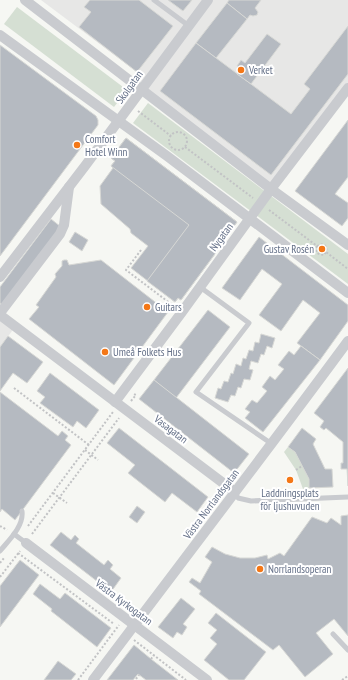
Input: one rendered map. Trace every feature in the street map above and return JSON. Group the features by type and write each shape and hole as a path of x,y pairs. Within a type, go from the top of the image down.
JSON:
{"street":[{"path":"25,0 271,189 348,245"},
{"name":"Skolgatan","path":"0,277 208,0"},
{"path":"0,35 167,156 348,293"},
{"name":"Nygatan","path":"119,405 182,312 249,218 348,88"},
{"name":"Skolgatan","path":"0,314 60,234 64,225 69,187"},
{"name":"Vasagatan","path":"0,314 235,492"},
{"name":"Västra Norrlandsgatan","path":"93,680 348,341"},
{"name":"Västra Kyrkogatan","path":"22,540 207,680"}],"lane":[{"path":"154,0 189,26"},
{"path":"200,287 249,323 196,392 272,444"},
{"name":"Vasagatan","path":"235,492 238,498 251,501 348,497"},
{"path":"0,551 14,534 23,516 22,511"},
{"path":"14,534 22,540"},
{"path":"333,634 348,650"}],"path":[{"path":"141,113 171,136"},
{"path":"177,132 183,134 187,140 185,147 179,150 173,148 169,142 171,136 177,132"},
{"path":"317,246 316,252 324,255 326,252"},
{"path":"141,250 126,270 182,312"},
{"path":"14,388 89,445"},
{"path":"0,577 18,553 22,540 53,493 119,405"},
{"path":"22,540 60,498 92,455 119,405"},
{"path":"85,450 98,460"},
{"path":"296,470 302,466"},
{"path":"53,493 67,504"},
{"path":"18,553 186,680"},
{"path":"78,680 124,617"},
{"path":"151,659 154,656"},
{"path":"136,680 140,675"},
{"path":"342,680 348,676"}],"shaded area":[{"path":"41,0 348,0 348,88 271,189 141,89 137,72"},
{"path":"17,7 127,90 114,107 4,24"},
{"path":"148,103 348,254 348,284 133,123"},
{"path":"0,315 15,327 0,347"},
{"path":"288,447 295,452 309,479 309,488 303,489 296,470 284,452"}],"building":[{"path":"90,0 139,0 173,26 137,72 79,27 91,12 84,7"},
{"path":"168,0 192,0 183,11"},
{"path":"229,0 261,0 255,8 258,12 257,15 250,15 247,19 227,3"},
{"path":"227,3 247,19 216,58 196,43"},
{"path":"348,26 348,74 271,175 160,91 196,43 291,114 310,89 304,84"},
{"path":"267,34 281,44 251,84 237,74 241,69 237,66 241,60 245,63"},
{"path":"0,45 96,116 98,125 0,256"},
{"path":"348,120 348,177 335,194 348,203 348,218 342,226 295,191"},
{"path":"126,138 237,222 181,300 178,298 175,302 131,268 148,246 131,233 130,229 101,204 100,186 113,168 111,166 115,161 111,158"},
{"path":"126,138 237,222 181,300 178,298 175,302 147,281 189,225 111,166 115,161 111,158"},
{"path":"51,219 61,227 2,305 0,303 0,287"},
{"path":"75,232 88,240 82,251 69,242"},
{"path":"259,237 348,305 348,321 320,360 297,343 320,313 303,300 281,331 259,315 282,284 262,269 240,300 222,288"},
{"name":"Umeå Folkets Hus","path":"67,260 69,265 101,260 168,312 114,385 29,319 39,307 36,305 56,277 55,274 62,266 62,261"},
{"path":"208,310 230,327 176,398 154,380"},
{"path":"261,334 275,338 272,348 267,346 264,355 261,354 258,363 251,361 249,369 253,370 250,380 244,379 241,388 238,387 235,396 231,395 228,402 215,398 218,388 221,389 224,381 228,382 231,373 233,374 236,364 241,366 243,358 246,359 249,350 253,351 255,342 259,343"},
{"path":"8,336 43,362 27,383 13,373 0,391 0,347"},
{"path":"301,346 320,360 263,432 245,418 250,412 245,409 252,400 257,403 267,391 262,387 270,376 275,380 284,369 278,365 289,351 294,355"},
{"path":"348,368 348,486 347,469 341,469 341,463 343,463 343,442 326,428 324,430 320,427 324,421 314,413"},
{"path":"50,373 99,410 86,428 77,421 73,427 40,403 45,397 37,391"},
{"path":"154,380 249,454 234,473 139,399"},
{"path":"0,392 58,436 62,431 68,436 65,440 71,445 15,520 2,509 0,512"},
{"path":"119,428 208,497 197,512 172,493 165,502 128,473 135,465 107,443"},
{"path":"302,428 316,439 313,444 325,469 332,469 333,487 309,488 309,479 295,452 288,447"},
{"path":"137,506 145,512 137,523 129,517"},
{"path":"348,515 348,636 334,619 316,633 333,654 305,677 279,645 273,650 199,594 201,591 189,582 192,578 200,583 212,562 205,557 212,547 225,554 240,558 255,558 267,555 268,559 280,553 284,556 312,517 327,523 331,518 341,525 341,516"},
{"path":"61,532 71,540 75,535 79,539 76,543 104,565 108,560 113,565 110,569 121,578 111,592 50,545"},
{"path":"20,560 39,575 0,627 0,586"},
{"path":"40,584 60,599 65,593 111,628 97,647 51,611 52,609 33,594"},
{"path":"181,598 195,609 183,624 187,627 182,635 177,632 173,638 158,627"},
{"path":"216,613 266,652 244,680 229,680 204,660 217,644 210,638 217,630 208,623"},
{"path":"134,645 178,680 146,680 138,674 133,680 107,680"},
{"path":"58,661 76,674 71,680 44,680"}],"place":[{"name":"Verket","path":"241,70"},
{"name":"Comfort Hotel Winn","path":"77,145"},
{"name":"Gustav Rosén","path":"322,249"},
{"name":"Guitars","path":"147,307"},
{"name":"Umeå Folkets Hus","path":"105,352"},
{"name":"Laddningsplats för ljushuvuden","path":"290,480"},
{"name":"Norrlandsoperan","path":"260,569"}]}
